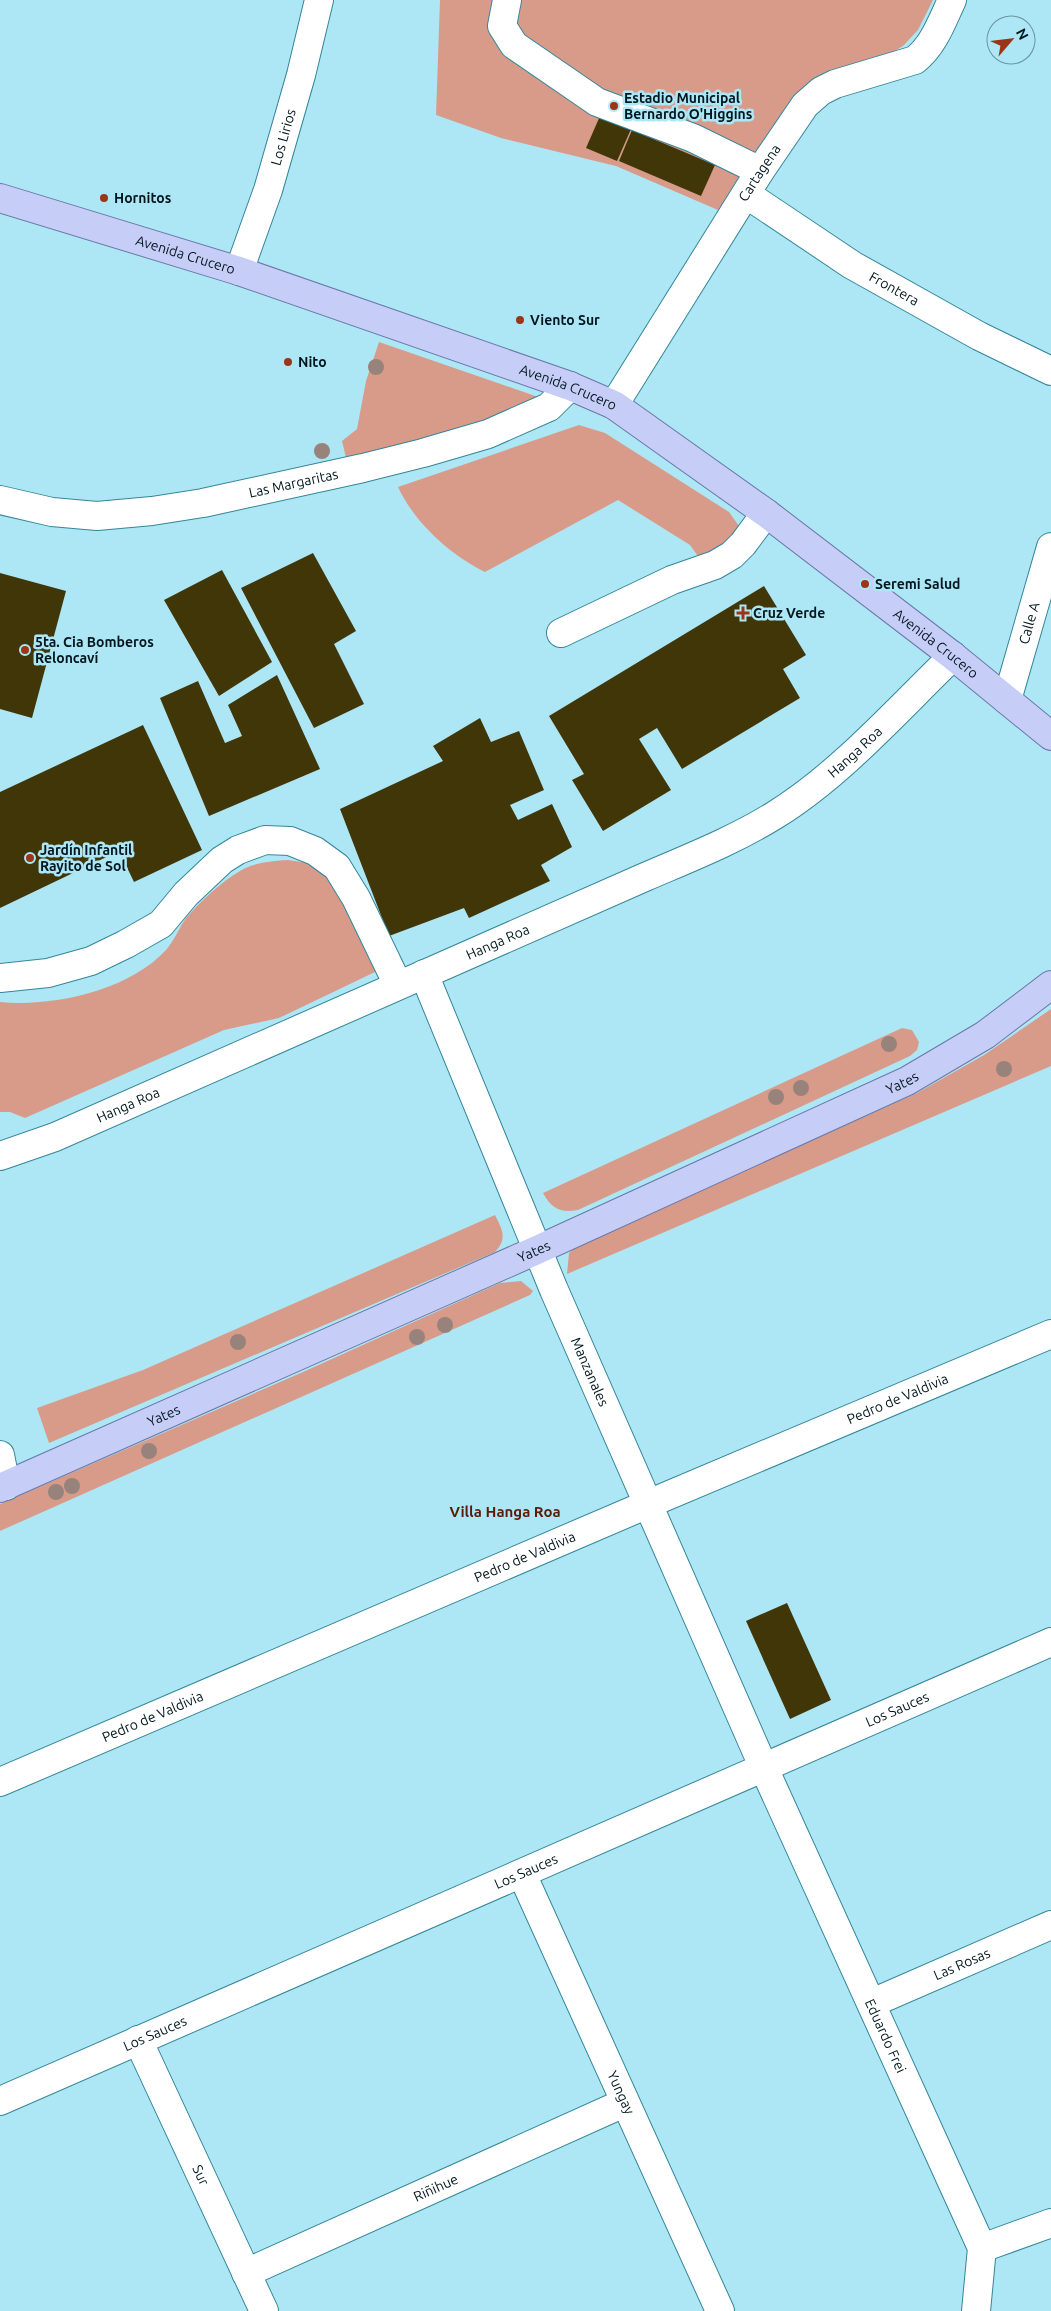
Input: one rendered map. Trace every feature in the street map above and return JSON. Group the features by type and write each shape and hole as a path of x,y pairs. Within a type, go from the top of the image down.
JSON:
{"main road":[{"name":"Avenida Crucero","path":"0,198 238,271 570,386 614,406 766,513 953,656 1051,736"},
{"name":"Yates","path":"2,1486 537,1250 907,1081 985,1035 1051,985"}],"street":[{"name":"Los Lirios","path":"238,271 268,190 301,75 319,0"},
{"path":"506,0 502,26 514,45 578,90 597,102 693,138 760,171"},
{"name":"Cartagena","path":"614,406 760,171 805,105 820,92 835,84 906,64 924,53 933,40 952,0"},
{"name":"Frontera","path":"746,194 852,265 979,336 1051,371"},
{"name":"Las Margaritas","path":"0,500 52,512 97,516 152,511 203,503 372,466 488,434 549,407 570,386"},
{"path":"561,633 672,580 715,565 737,549 766,513"},
{"name":"Calle A","path":"1007,700 1051,547"},
{"name":"Hanga Roa","path":"0,1156 64,1133 713,847 775,815 841,764 953,656"},
{"path":"0,978 48,973 91,961 126,944 161,924 186,894 222,860 238,850 265,840 290,841 315,851 337,867 356,898 398,985"},
{"name":"Manzanales","path":"424,974 537,1250 763,1766"},
{"name":"Pedro de Valdivia","path":"0,1782 648,1504 1051,1334"},
{"path":"0,1455 2,1486"},
{"name":"Los Sauces","path":"0,2101 522,1874 763,1766 1051,1642"},
{"name":"Eduardo Frei","path":"763,1766 982,2248 976,2311"},
{"name":"Yungay","path":"522,1874 624,2103 720,2311"},
{"name":"Las Rosas","path":"872,2003 1051,1925"},
{"name":"Sur","path":"138,2040 264,2311"},
{"name":"Riñihue","path":"246,2272 624,2103"},
{"path":"982,2248 1051,2223"}],"shaded area":[{"name":"Estadio Municipal Bernardo O'Higgins","path":"440,0 933,0 918,30 903,46 893,52 833,70 750,166 718,210 616,166 501,138 436,115"},
{"path":"379,342 544,399 541,404 347,462 342,441 357,429 366,381"},
{"path":"579,425 605,433 729,512 739,526 734,539 700,559 690,545 618,500 485,572 446,547 434,536 414,513 398,487"},
{"path":"288,860 308,863 327,872 377,964 375,972 279,1018 224,1030 25,1118 10,1112 0,1112 0,1002 43,1002 66,999 111,986 150,964 166,950 186,918 205,899 240,871 258,864"},
{"path":"1051,1009 1051,1066 567,1274 569,1253 577,1246 917,1093 984,1055"},
{"path":"902,1028 912,1030 919,1042 917,1050 910,1056 578,1210 566,1211 557,1209 543,1193"},
{"path":"495,1215 502,1229 503,1238 495,1252 49,1443 37,1408 143,1370"},
{"path":"521,1281 533,1291 530,1295 0,1531 0,1504 303,1372 500,1283"}],"building":[{"path":"600,116 631,129 617,161 586,148"},
{"path":"632,130 715,165 701,196 619,161"},
{"path":"313,553 356,631 334,644 364,704 314,728 241,588"},
{"path":"222,570 272,662 219,696 164,600"},
{"name":"5ta. Cia Bomberos Reloncaví","path":"0,573 66,591 32,718 0,709"},
{"path":"764,586 806,655 783,669 800,698 682,769 657,728 639,739 671,790 603,831 572,780 584,774 549,716"},
{"path":"277,675 320,769 209,816 160,698 198,681 225,743 242,736 228,705"},
{"path":"480,718 491,742 519,731 544,790 510,805 518,820 552,804 572,847 541,865 550,881 469,918 464,908 389,936 340,809 443,761 433,746"},
{"path":"143,725 202,850 134,882 119,851 0,908 0,792"},
{"path":"787,1603 831,1700 790,1719 746,1621"}],"place":[{"name":"Estadio Municipal Bernardo O'Higgins","path":"614,106"},
{"name":"Hornitos","path":"104,198"},
{"name":"Viento Sur","path":"520,320"},
{"name":"Nito","path":"288,362"},
{"name":"Seremi Salud","path":"865,584"},
{"name":"Cruz Verde","path":"743,613"},
{"name":"5ta. Cia Bomberos Reloncaví","path":"25,650"},
{"name":"Jardín Infantil Rayito de Sol","path":"30,858"}],"district":[{"name":"Villa Hanga Roa","path":"505,1511"}]}
